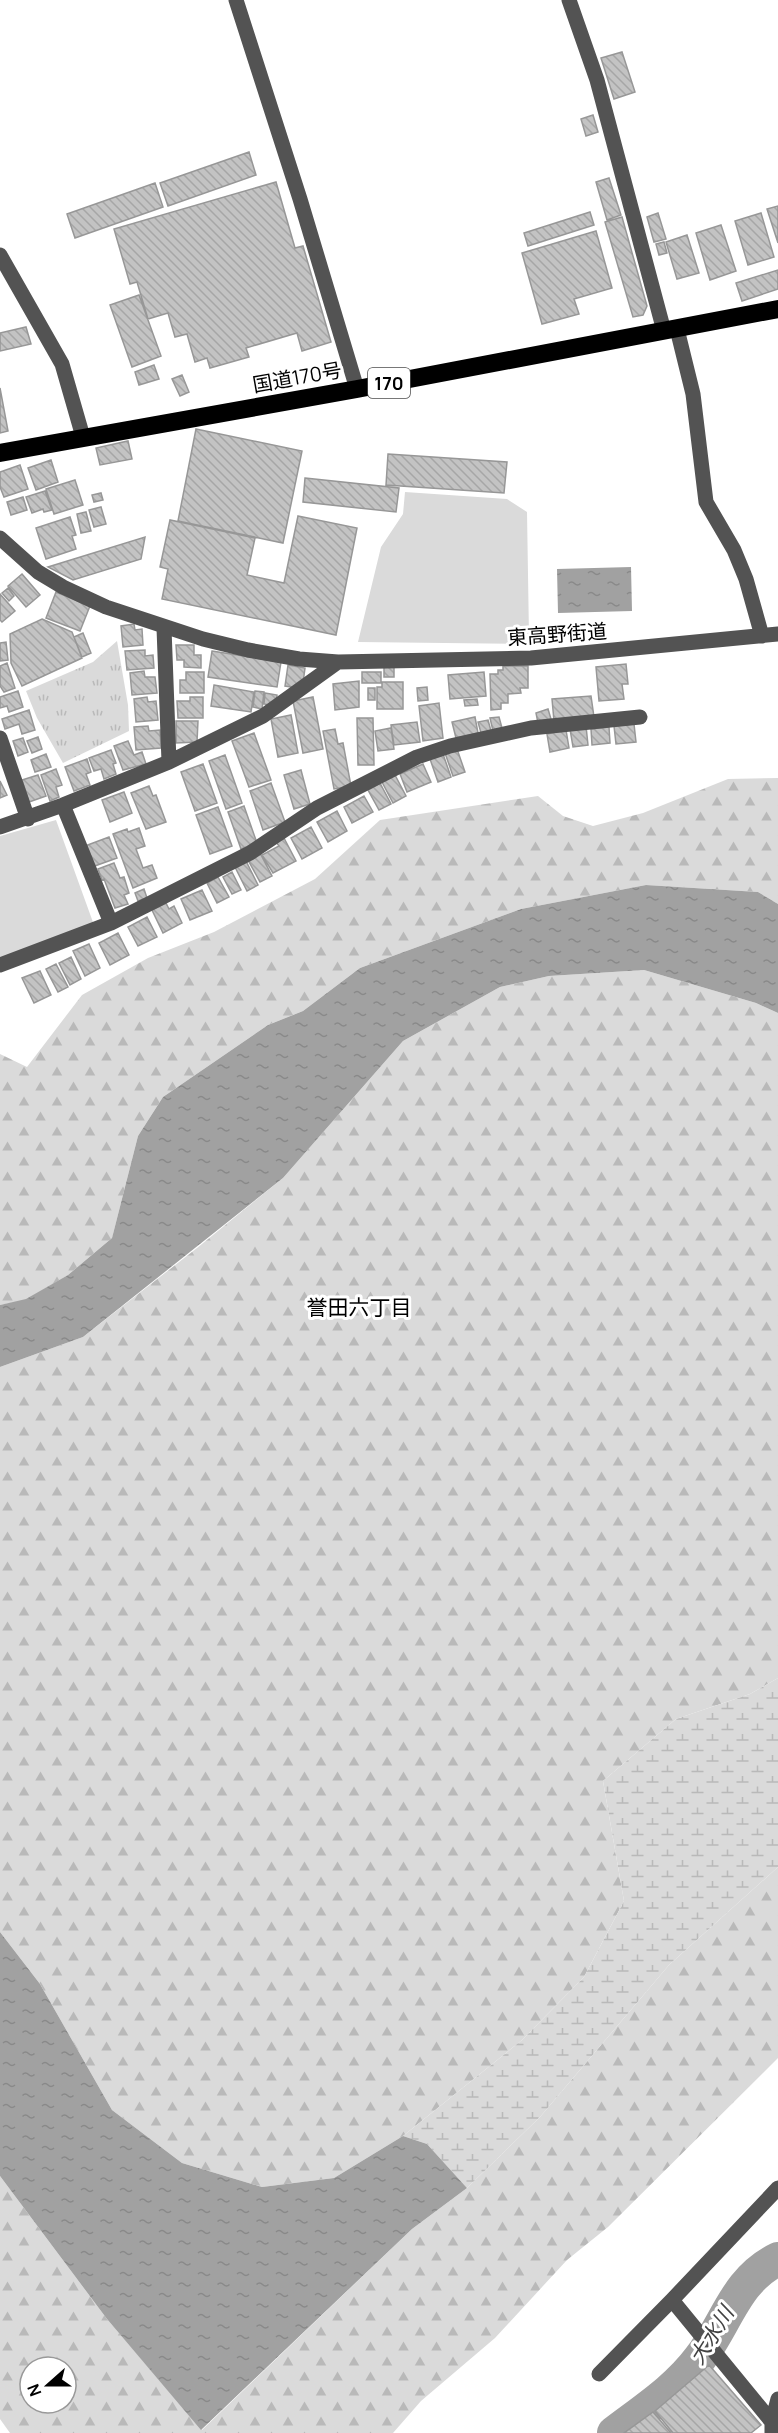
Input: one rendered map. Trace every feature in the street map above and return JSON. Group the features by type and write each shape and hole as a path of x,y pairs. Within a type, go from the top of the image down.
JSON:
{"highway":[{"name":"国道170号","path":"0,453 357,389 778,309"}],"street":[{"path":"236,0 300,199 357,389"},
{"path":"569,0 597,80 671,330 693,394 706,502 734,550 770,635"},
{"path":"0,255 62,364 83,437"},
{"name":"東高野街道","path":"0,538 38,572 63,587 106,607 164,628 248,651 338,662 531,658 770,635"},
{"path":"164,628 169,762"},
{"path":"0,827 63,806 169,762 263,716 338,662"},
{"path":"0,965 111,923 250,853 317,808 417,757 450,746 531,728 640,717"},
{"path":"0,738 28,819"},
{"path":"63,806 111,923"},
{"path":"598,2374 778,2188"},
{"path":"672,2300 714,2349 772,2428"},
{"path":"772,2428 778,2399"}],"green space":[{"path":"405,492 507,499 527,512 529,637 523,644 358,642 381,547 403,514"},
{"path":"117,641 128,705 129,731 63,763 37,718 26,691 93,662"},
{"path":"778,778 778,904 758,892 646,885 521,909 360,968 303,1011 268,1025 163,1097 138,1136 112,1238 68,1275 26,1300 0,1305 0,1054 27,1067 82,995 148,958 214,932 315,879 380,820 538,796 563,816 593,826 643,813 728,779"},
{"path":"56,820 94,925 0,959 0,836"},
{"path":"644,970 756,1003 778,1013 778,1678 750,1694 676,1719 603,1781 624,1901 584,1977 522,2040 403,2136 334,2178 262,2187 182,2163 112,2110 40,1984 0,1932 0,1367 83,1337 197,1248 283,1178 403,1041 500,987 549,976"},
{"path":"778,1678 778,1867 669,1965 540,2117 467,2188 427,2144 403,2136 522,2040 584,1977 624,1901 603,1781 676,1719 750,1694"},
{"path":"778,1867 778,2058 608,2227 567,2260 495,2338 421,2401 393,2433 10,2433 0,2419 0,2176 107,2319 202,2430 412,2229 467,2188 540,2117 669,1965"}],"water":[{"path":"631,567 632,611 558,613 557,569"},
{"path":"646,885 758,892 778,904 778,1013 756,1003 644,970 549,976 500,987 403,1041 283,1178 83,1337 0,1367 0,1305 26,1299 68,1275 112,1238 138,1136 163,1097 268,1025 303,1011 360,968 521,909"},
{"path":"0,1932 40,1984 112,2110 182,2163 262,2187 334,2178 403,2136 427,2144 467,2188 412,2229 201,2430 107,2319 0,2176"}],"building":[{"path":"622,52 635,92 614,99 601,58"},
{"path":"593,115 598,132 586,136 581,119"},
{"path":"249,152 256,175 168,206 160,183"},
{"path":"609,178 621,215 607,220 596,182"},
{"path":"276,182 295,248 303,246 331,342 302,351 297,333 246,348 249,357 210,368 207,358 195,362 187,334 175,337 168,313 148,319 137,282 130,284 114,229"},
{"path":"155,183 163,207 75,238 67,214"},
{"path":"778,206 778,243 767,209"},
{"path":"590,212 594,225 528,246 524,233"},
{"path":"658,213 666,239 654,242 647,217"},
{"path":"761,213 774,257 748,265 735,221"},
{"path":"622,217 647,306 643,315 633,317 605,222"},
{"path":"721,225 736,271 710,280 696,233"},
{"path":"596,231 612,288 574,299 579,314 542,324 522,253"},
{"path":"687,235 699,273 677,279 666,242"},
{"path":"664,242 667,253 659,255 656,244"},
{"path":"778,270 778,289 742,301 736,283"},
{"path":"139,295 161,356 132,367 110,305"},
{"path":"26,327 31,344 0,351 0,333"},
{"path":"154,365 159,379 139,385 135,372"},
{"path":"182,375 189,392 180,396 172,379"},
{"path":"0,388 8,431 0,433"},
{"path":"196,429 302,451 283,543 178,521"},
{"path":"128,441 132,459 100,465 96,448"},
{"path":"388,454 507,462 504,493 386,485"},
{"path":"51,460 58,482 36,490 28,468"},
{"path":"20,465 28,489 4,497 0,487 0,472"},
{"path":"305,478 399,488 396,512 303,502"},
{"path":"75,480 83,505 54,514 46,489"},
{"path":"45,491 52,510 44,512 43,509 32,513 26,497"},
{"path":"101,493 103,500 94,502 92,495"},
{"path":"23,497 27,510 11,515 7,502"},
{"path":"101,507 106,524 94,527 89,510"},
{"path":"86,512 91,531 81,533 77,514"},
{"path":"298,516 357,528 336,635 162,599 168,569 160,567 170,520 255,538 247,575 284,583"},
{"path":"70,517 76,535 72,536 76,549 46,559 36,528"},
{"path":"145,537 141,559 73,580 48,567"},
{"path":"22,574 40,595 26,607 8,586"},
{"path":"8,588 14,596 9,601 2,593"},
{"path":"56,592 90,606 80,631 46,618"},
{"path":"0,594 15,611 2,622 0,620"},
{"path":"42,619 72,632 82,658 22,686 11,663 10,634"},
{"path":"134,624 135,630 142,629 143,645 123,647 121,626"},
{"path":"83,633 91,653 82,657 74,637"},
{"path":"6,642 8,660 0,661 0,643"},
{"path":"176,645 194,645 194,655 201,655 201,668 184,667 184,660 177,660"},
{"path":"145,650 145,656 153,655 154,668 127,670 125,651"},
{"path":"212,651 281,662 277,687 208,677"},
{"path":"7,663 15,688 4,692 0,686 0,666"},
{"path":"626,664 628,684 622,684 624,699 599,701 596,667"},
{"path":"288,665 305,668 303,683 298,688 285,686"},
{"path":"503,666 528,666 528,688 520,688 521,693 508,694 508,703 501,703 501,709 491,710 490,674 498,674 498,670 503,670"},
{"path":"384,667 394,667 394,677 384,677"},
{"path":"144,671 145,677 155,677 157,693 132,695 130,673"},
{"path":"186,672 204,672 204,693 180,693 180,680 186,680"},
{"path":"362,672 381,672 381,683 362,683"},
{"path":"484,672 486,696 450,699 448,675"},
{"path":"359,681 359,707 335,710 333,684"},
{"path":"382,682 403,682 403,709 377,709 377,687 382,687"},
{"path":"214,685 254,692 251,712 211,706"},
{"path":"427,687 428,700 418,701 417,688"},
{"path":"368,688 375,688 375,700 368,700"},
{"path":"18,691 23,707 9,712 7,706 0,708 0,697"},
{"path":"255,691 264,692 262,709 253,707"},
{"path":"265,693 277,695 276,701 269,705 264,704"},
{"path":"591,696 594,717 554,721 552,699"},
{"path":"147,697 148,702 156,701 158,720 136,722 134,699"},
{"path":"190,697 203,697 203,718 178,718 177,701 190,701"},
{"path":"313,697 323,749 303,753 293,701"},
{"path":"477,699 478,705 465,706 464,700"},
{"path":"439,703 443,738 423,741 419,706"},
{"path":"548,709 551,719 538,723 536,713"},
{"path":"29,710 35,730 22,734 19,724 5,729 2,719"},
{"path":"291,715 298,753 278,757 271,719"},
{"path":"475,717 478,733 456,738 452,722"},
{"path":"499,717 502,728 493,731 490,718"},
{"path":"357,718 373,718 374,765 358,765"},
{"path":"488,720 491,731 481,733 478,722"},
{"path":"176,721 198,721 197,742 176,743"},
{"path":"417,722 420,742 394,745 391,725"},
{"path":"634,724 636,742 616,744 614,726"},
{"path":"148,726 149,731 160,730 161,748 136,750 134,727"},
{"path":"586,726 588,745 573,747 570,729"},
{"path":"609,727 610,743 592,745 591,729"},
{"path":"391,728 394,749 378,751 375,731"},
{"path":"335,729 338,744 343,743 351,786 334,789 323,731"},
{"path":"566,730 569,748 550,752 547,734"},
{"path":"254,733 271,780 249,787 232,741"},
{"path":"38,737 42,749 32,753 27,741"},
{"path":"23,738 28,752 18,756 13,741"},
{"path":"128,741 134,755 142,752 146,764 123,770 114,746"},
{"path":"457,749 465,772 453,776 445,753"},
{"path":"111,750 116,763 113,764 116,774 104,779 101,769 94,771 89,758"},
{"path":"46,754 51,767 35,772 31,760"},
{"path":"443,754 451,777 438,782 430,759"},
{"path":"225,755 242,803 226,809 209,761"},
{"path":"87,759 91,772 86,774 90,785 74,791 65,767"},
{"path":"203,764 217,803 195,811 181,772"},
{"path":"423,764 431,782 407,792 400,774"},
{"path":"56,769 62,785 56,787 59,797 50,801 41,775"},
{"path":"301,770 310,804 294,809 284,775"},
{"path":"38,775 46,796 29,802 22,780"},
{"path":"395,775 406,796 393,803 382,782"},
{"path":"0,781 7,795 0,798"},
{"path":"271,783 285,822 263,830 250,791"},
{"path":"380,783 391,804 379,810 368,790"},
{"path":"149,786 153,796 156,795 166,822 146,829 131,793"},
{"path":"124,792 132,813 110,822 102,800"},
{"path":"364,796 373,812 352,823 344,807"},
{"path":"244,806 257,843 241,849 228,812"},
{"path":"218,807 232,846 210,854 196,815"},
{"path":"337,811 347,831 328,842 317,822"},
{"path":"311,827 322,848 302,859 291,838"},
{"path":"139,828 145,846 136,849 143,868 152,865 157,878 133,888 113,834"},
{"path":"109,837 117,858 92,867 85,846"},
{"path":"284,838 296,861 273,873 262,855 279,846 276,842"},
{"path":"260,853 272,876 260,882 248,860"},
{"path":"246,861 258,885 247,891 235,867"},
{"path":"114,863 120,878 124,877 129,893 124,895 128,904 115,908 98,869"},
{"path":"232,872 241,890 232,894 223,877"},
{"path":"218,877 229,897 217,903 207,883"},
{"path":"144,889 147,898 138,901 135,893"},
{"path":"202,890 212,911 190,920 181,899"},
{"path":"166,903 169,909 174,906 182,923 163,933 152,910"},
{"path":"147,917 157,937 138,946 128,927"},
{"path":"118,933 129,955 110,965 99,943"},
{"path":"89,944 100,968 85,976 73,951"},
{"path":"71,957 81,979 70,985 59,963"},
{"path":"56,964 68,987 58,992 46,969"},
{"path":"40,971 51,995 34,1003 22,978"},
{"path":"709,2365 761,2425 751,2433 673,2433 655,2411"},
{"path":"653,2412 671,2433 624,2433"}],"waterway":[{"name":"大水川","path":"614,2433 681,2380 709,2345 733,2303 751,2278 778,2259"}],"district":[{"name":"誉田六丁目","path":"359,1307"}]}
